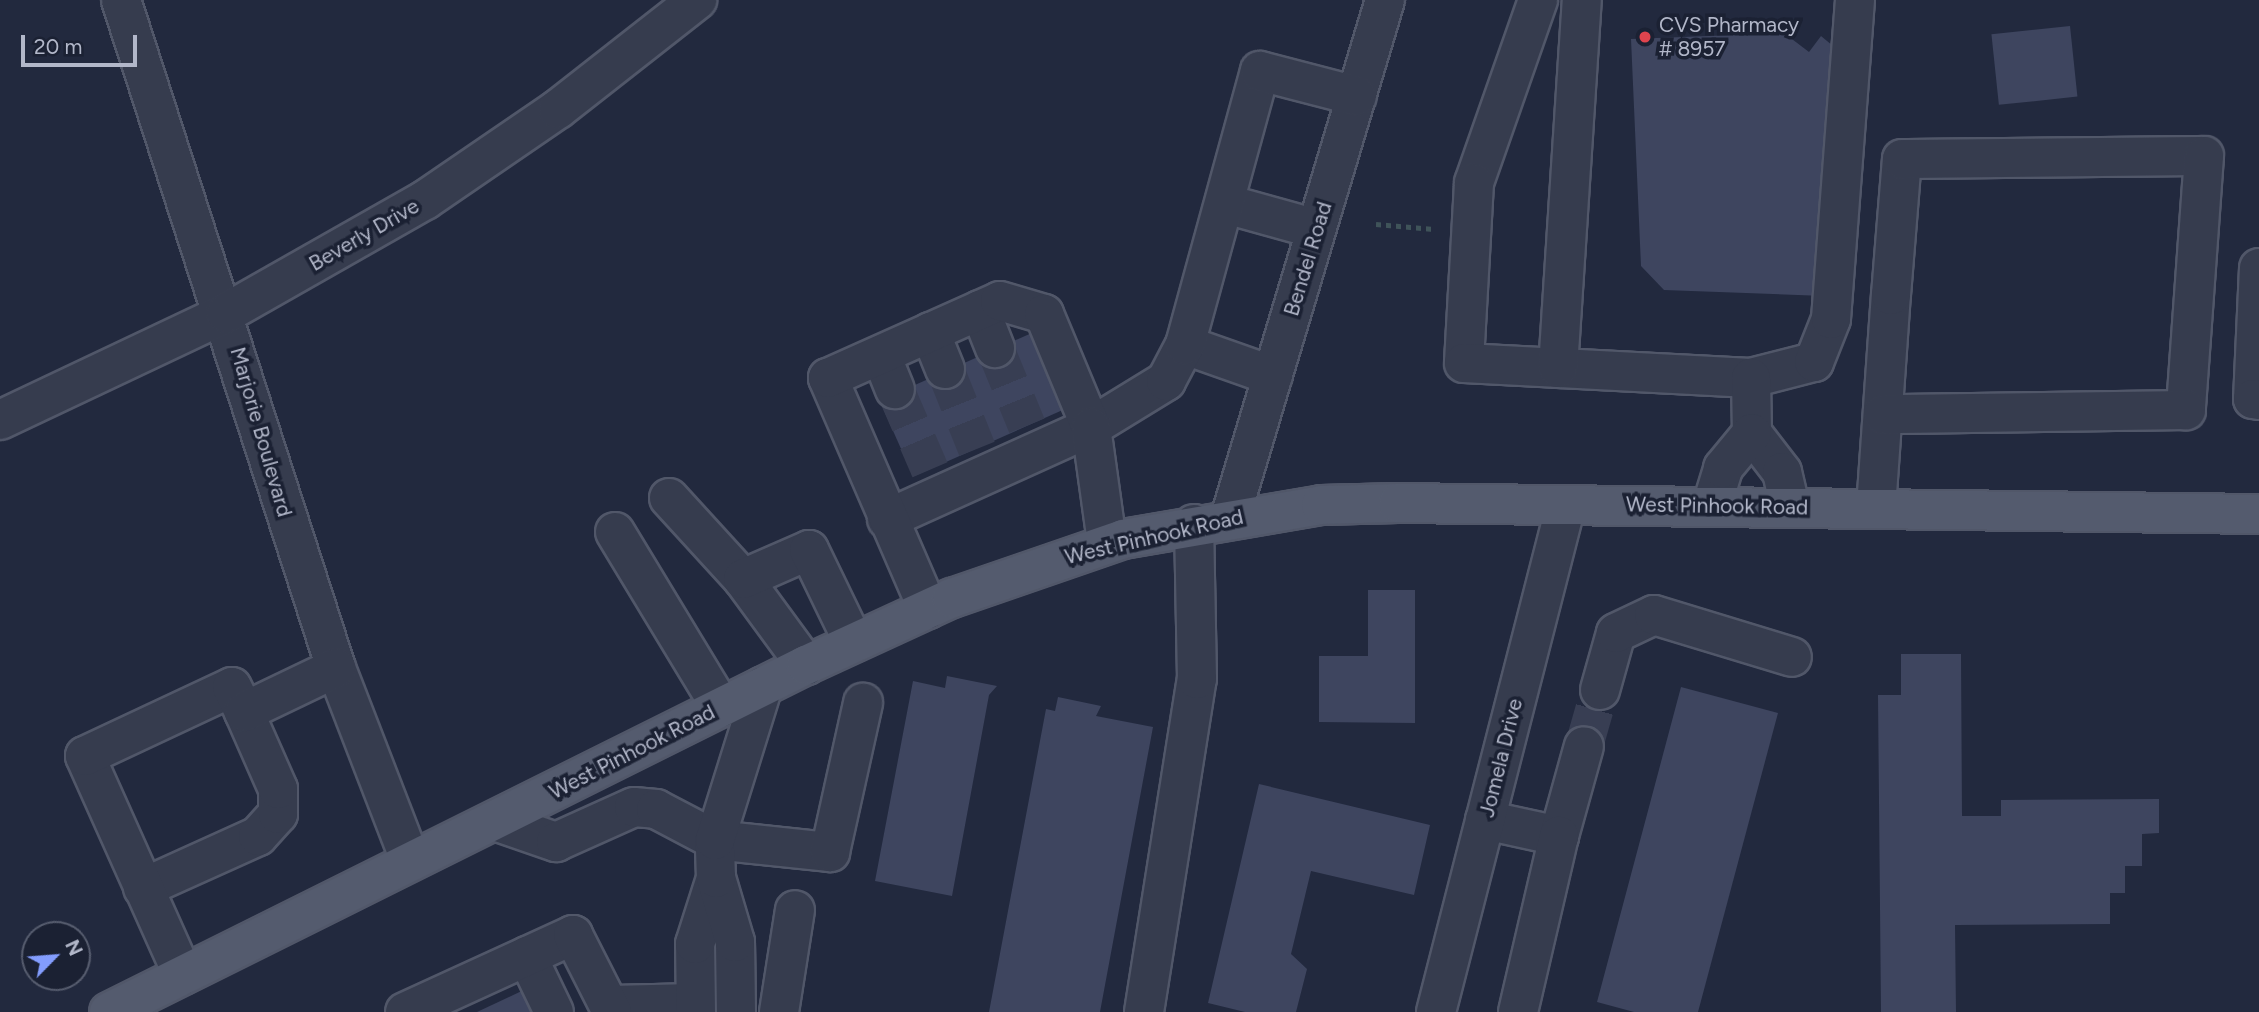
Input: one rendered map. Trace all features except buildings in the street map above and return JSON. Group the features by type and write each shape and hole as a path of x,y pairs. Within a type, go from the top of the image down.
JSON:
{"main road":[{"name":"West Pinhook Road","path":"109,1012 806,665 928,609 1107,543 1212,521 1321,505 1712,505 2259,514"}],"street":[{"name":"Marjorie Boulevard","path":"121,0 226,313 266,460 336,668 410,860"},
{"name":"Beverly Drive","path":"0,419 226,313 425,200 558,109 697,0"},
{"name":"Bendel Road","path":"1144,1012 1197,679 1212,521 1273,376 1385,0"},
{"path":"1538,0 1474,183 1464,363 1751,379 1814,362 1831,318 1855,0"},
{"path":"1558,368 1582,0"},
{"path":"887,519 935,483 1032,439 1091,427 1166,381 1185,345 1226,204 1260,71 1357,96"},
{"path":"1876,508 1883,414 1902,159 2204,156 2186,410 1883,414"},
{"path":"1226,204 1316,229"},
{"path":"2259,268 2253,399 2259,400"},
{"path":"928,609 828,378 888,372 930,332 1000,301 1044,314 1091,427 1107,543"},
{"path":"980,310 995,348"},
{"path":"930,332 945,369"},
{"path":"1185,345 1273,376"},
{"path":"1751,379 1752,433 1782,472 1790,507"},
{"path":"1712,505 1723,468 1752,433"},
{"path":"669,498 743,579 806,665"},
{"name":"Jomela Drive","path":"1436,1012 1566,505"},
{"path":"615,532 721,707"},
{"path":"743,579 809,550 854,643"},
{"path":"1600,690 1616,633 1654,615 1793,657"},
{"path":"244,712 336,668"},
{"path":"736,1012 735,942 716,878 715,840 763,686"},
{"path":"143,888 258,836 278,814 278,789 232,687 85,756 143,888 183,975"},
{"path":"495,821 556,842 645,808 715,840 830,852 863,703"},
{"path":"1518,1012 1559,836 1584,746"},
{"path":"1485,820 1559,836"},
{"path":"405,1012 573,935 612,1009 696,1007 695,944 716,878"},
{"path":"779,1012 795,910"},
{"path":"527,956 554,1012"}],"path":[{"path":"1376,224 1471,232"}],"tunnel":[{"path":"995,348 1027,426"},
{"path":"945,369 977,449"},
{"path":"895,389 930,470"},
{"path":"1584,746 1600,690"}],"place":[{"name":"CVS Pharmacy # 8957","path":"1645,37"}]}
